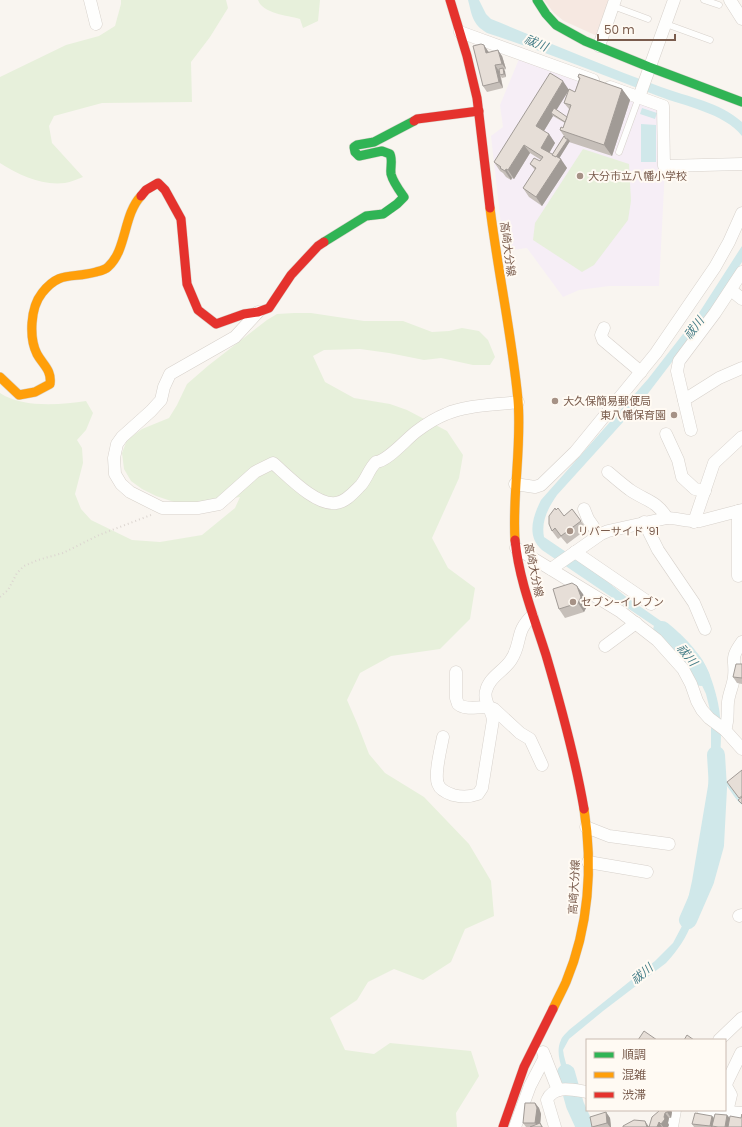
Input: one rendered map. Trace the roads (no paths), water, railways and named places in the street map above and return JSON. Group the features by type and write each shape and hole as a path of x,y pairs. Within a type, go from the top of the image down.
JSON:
{"street":[{"path":"90,0 96,24"},
{"name":"高崎大分線","path":"450,0 460,32 479,111 490,209 518,402 518,435 514,506 516,548 524,592 544,650 561,709 573,759 586,827 588,862 586,909 576,955 566,982 518,1081 503,1127"},
{"path":"537,0 546,14 556,25 568,32 649,70 742,102"},
{"path":"640,95 674,0"},
{"path":"725,2 742,19"},
{"path":"599,46 614,3"},
{"path":"460,32 640,95 663,106 664,166 742,164"},
{"path":"0,377 19,395 27,395 40,391 50,384 52,378 37,354 33,344 34,307 40,295 52,283 61,277 93,274 107,268 116,253 134,204 149,187 158,183 165,190 181,219 187,284 198,310 216,324 244,314 258,312 269,308 291,275 318,246 366,216 383,214 404,197 392,176 391,169 393,160 390,154 382,151 359,156 355,152 354,147 357,145 374,142 417,119 479,111"},
{"path":"515,484 535,487 542,485 575,452 663,343 715,267 729,242 742,213"},
{"path":"691,430 677,371 679,361 731,290 742,272"},
{"path":"731,290 742,299"},
{"path":"258,312 235,337 170,374 164,387 161,400 152,411 122,436 117,444 114,458 115,474 121,484 130,492 162,508 198,508 219,504 255,472 273,463 311,495 324,502 337,503 348,498 363,483 371,467 376,462 388,456 418,431 446,413 469,408 518,402"},
{"path":"604,328 601,335 603,340 641,372"},
{"path":"684,400 719,378 742,368"},
{"path":"666,434 678,460 682,476 695,488 705,492"},
{"path":"694,522 714,463 742,437"},
{"path":"608,472 630,490 656,504 667,518"},
{"path":"584,509 588,519 599,535"},
{"path":"554,567 572,553 599,535 608,531 667,518 694,522 740,511 738,576"},
{"path":"644,522 658,550 694,603 705,629"},
{"path":"516,548 554,567 636,623 657,640 679,663 691,684 698,705 709,718 724,729 741,746"},
{"path":"572,553 651,604"},
{"path":"444,737 436,776 439,786 444,791 456,796 478,794 482,788 493,720 485,696 488,684 511,660 516,651 521,630 532,616"},
{"path":"605,646 636,623"},
{"path":"724,729 728,720 728,703 734,678 733,658 742,642"},
{"path":"456,672 456,698 458,704 465,707 489,707 497,712 520,733 530,738 542,765"},
{"path":"586,827 609,836 669,844"},
{"path":"588,862 647,872"},
{"path":"720,1039 742,1018"},
{"path":"538,1038 560,1090"},
{"path":"726,1112 731,1095 726,1086 727,1082 741,1053"},
{"path":"515,1127 530,1086 545,1057"},
{"path":"555,1127 547,1100 551,1094 560,1090 586,1092"},
{"path":"672,1127 675,1111"},
{"path":"714,1111 742,1113"}],"lane":[{"path":"704,0 725,2"},
{"path":"614,3 648,19"},
{"path":"666,24 710,40"},
{"path":"618,152 640,95"}],"water":[{"path":"468,0 479,0 486,14 491,19 618,71 714,105 733,115 742,122 742,136 725,121 703,111 658,96 552,55 487,33 475,23"},
{"path":"642,108 657,113 655,119 640,114"},
{"path":"641,124 656,125 656,162 641,162"},
{"path":"742,246 742,262 704,320 643,400 557,495 544,520 544,537 597,573 625,596 681,635 679,637 698,654 706,666 714,687 718,703 721,730 720,758 713,812 698,900 690,928 681,944 666,963 569,1039 563,1050 572,1086 567,1085 559,1057 559,1045 562,1038 569,1030 655,961 673,943 682,926 692,881 708,786 711,758 711,714 706,694 688,653 660,630 542,550 534,539 532,526 541,500 648,379 697,316"}],"waterway":[{"name":"祓川","path":"662,630 674,640 694,663 701,677"},
{"name":"祓川","path":"688,920 705,881 715,845 718,788 716,755"},
{"path":"717,774 725,780 742,803"},
{"name":"祓川","path":"566,1073 575,1105 585,1127"}],"place":[{"name":"大分市立八幡小学校","path":"580,176"},
{"name":"大久保簡易郵便局","path":"555,401"},
{"name":"東八幡保育園","path":"674,415"},
{"name":"リバーサイド '91","path":"570,531"},
{"name":"セブン-イレブン","path":"573,602"}]}
